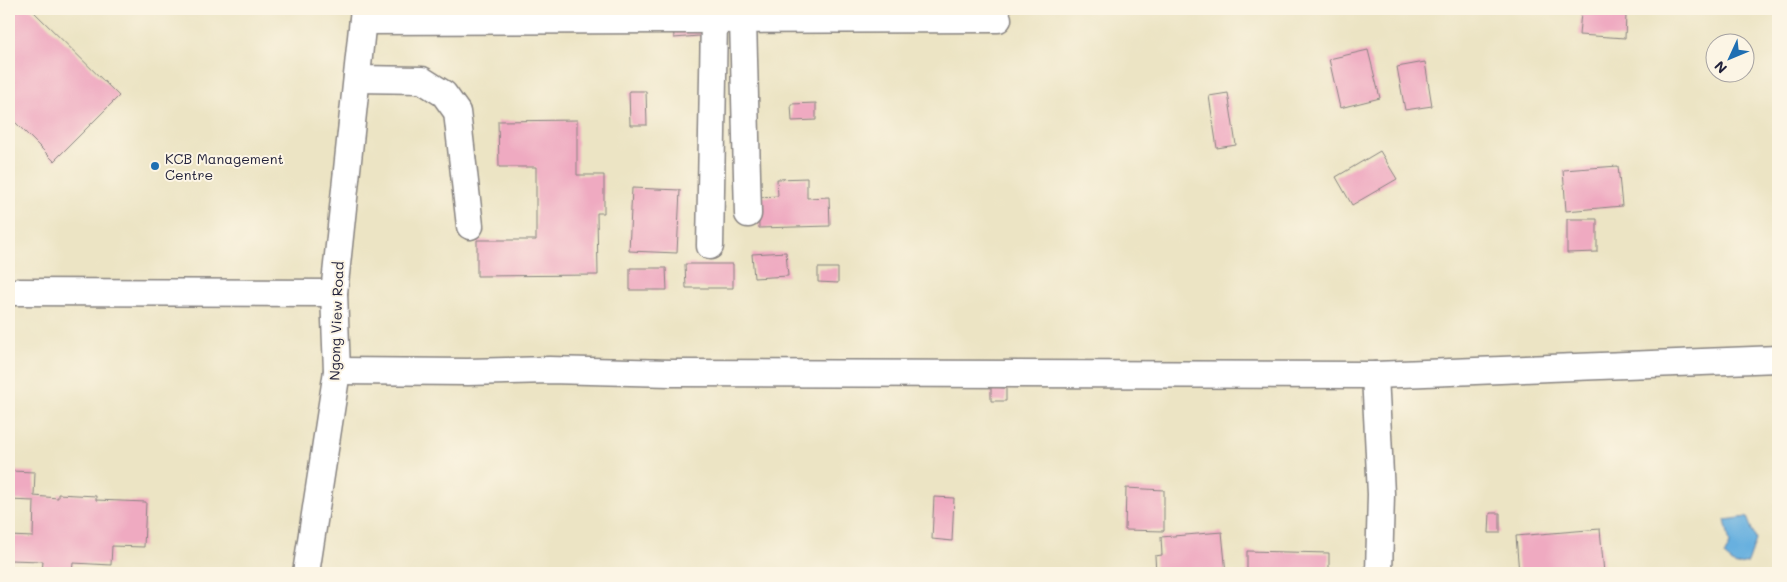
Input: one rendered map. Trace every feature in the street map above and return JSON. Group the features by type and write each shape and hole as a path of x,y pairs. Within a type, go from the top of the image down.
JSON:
{"street":[{"path":"364,15 714,20 998,19"},
{"name":"Ngong View Road","path":"306,573 337,370 334,294 364,15"},
{"path":"710,246 714,20"},
{"path":"743,20 748,214"},
{"path":"357,79 422,80 444,94 457,112 470,226"},
{"path":"9,292 334,294"},
{"path":"337,370 1374,375 1778,359"},
{"path":"1374,375 1381,494 1379,573"}],"water":[{"path":"1747,517 1756,540 1748,563 1736,566 1724,556 1730,544 1725,520"}],"building":[{"path":"9,9 31,9 119,96 54,161 9,116"},
{"path":"1581,12 1626,15 1625,38 1579,35"},
{"path":"673,24 711,35 674,38"},
{"path":"1368,50 1380,98 1340,108 1329,59"},
{"path":"1425,62 1432,106 1405,110 1397,67"},
{"path":"629,91 646,91 647,125 630,125"},
{"path":"1228,93 1236,145 1217,148 1209,96"},
{"path":"816,103 816,120 792,121 791,104"},
{"path":"577,120 577,175 604,175 604,213 597,213 598,275 477,276 477,240 536,240 536,167 499,167 498,121"},
{"path":"1380,151 1397,179 1352,205 1336,177"},
{"path":"1618,166 1622,206 1566,211 1563,170"},
{"path":"807,178 807,198 829,197 830,226 759,228 758,197 778,196 777,179"},
{"path":"632,188 680,190 677,253 629,251"},
{"path":"1567,219 1597,219 1597,252 1567,253"},
{"path":"786,252 788,276 754,278 752,254"},
{"path":"685,264 733,264 733,288 686,288"},
{"path":"630,268 666,268 667,290 630,290"},
{"path":"818,268 838,268 838,283 818,282"},
{"path":"991,387 1006,388 1006,401 991,401"},
{"path":"10,471 35,472 34,496 58,498 58,494 96,496 96,500 146,502 144,547 112,546 111,565 73,563 72,573 42,573 43,561 9,560 9,536 33,537 34,501 9,500"},
{"path":"1126,488 1164,490 1164,531 1125,530"},
{"path":"934,497 954,498 952,541 932,539"},
{"path":"1490,513 1500,513 1500,533 1489,533"},
{"path":"1600,529 1604,573 1519,573 1516,536"},
{"path":"1222,532 1226,573 1156,573 1155,556 1162,555 1161,537"},
{"path":"1247,551 1329,553 1329,573 1247,573"}],"place":[{"name":"KCB Management Centre","path":"155,166"}]}
